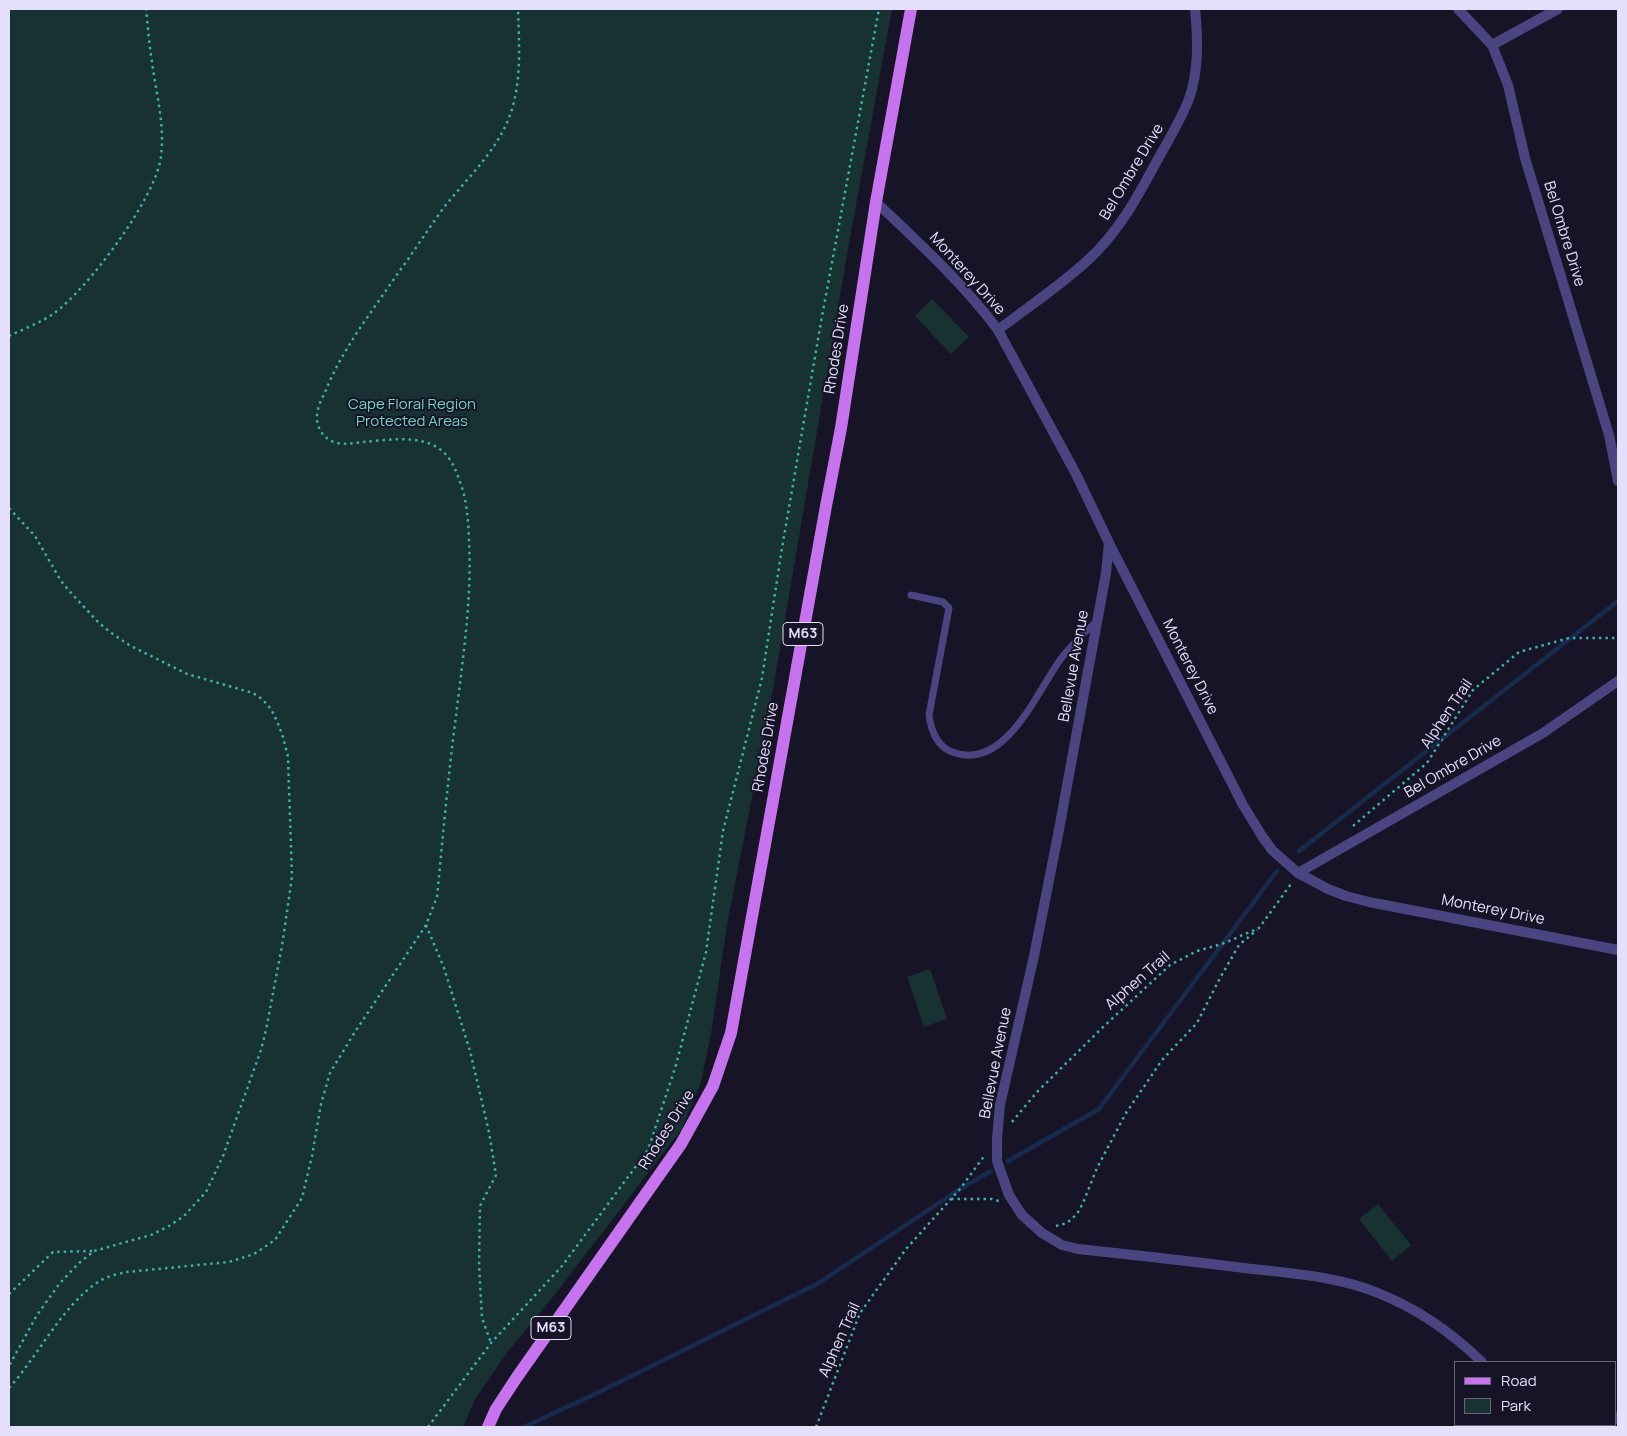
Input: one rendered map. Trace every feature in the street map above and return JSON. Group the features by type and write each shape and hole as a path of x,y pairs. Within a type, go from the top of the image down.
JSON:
{"main road":[{"name":"Rhodes Drive","path":"488,1427 496,1409 516,1377 681,1144 713,1086 726,1050 733,1024 841,428 876,202 911,9"}],"street":[{"name":"Bel Ombre Drive","path":"998,330 1088,260 1109,238 1128,212 1178,124 1189,99 1197,57 1198,38 1195,9"},
{"name":"Bel Ombre Drive","path":"1458,9 1492,45 1508,85 1525,158 1598,396 1618,475"},
{"path":"1492,45 1558,9"},
{"name":"Monterey Drive","path":"876,202 969,294 998,330 1076,474 1109,543 1243,805 1272,850 1298,872 1328,889 1369,902 1618,950"},
{"name":"Bellevue Avenue","path":"1109,543 1106,573 1058,834 1034,956 1000,1106 997,1139 998,1161 1010,1195 1022,1215 1042,1233 1062,1245 1276,1271 1352,1284 1379,1293 1439,1326 1481,1361"},
{"name":"Bel Ombre Drive","path":"1298,872 1542,732 1618,681"}],"lane":[{"path":"911,595 944,602 948,608 929,715 930,726 940,744 948,751 963,754 974,755 996,747 1016,728 1061,658 1097,620"}],"path":[{"path":"9,1388 69,1310 87,1291 100,1281 112,1275 128,1272 229,1262 254,1254 275,1240 302,1198 321,1104 330,1073 426,925 436,897 468,620 470,562 468,517 462,485 454,464 441,449 419,440 345,444 333,442 324,436 317,425 317,416 330,379 359,329 446,206 488,156 510,116 516,96 519,66 518,9"},
{"path":"428,1427 491,1343 562,1266 648,1150 676,1065 706,952 723,831 762,678 814,361 879,9"},
{"path":"9,336 52,315 76,295 96,272 125,230 153,184 161,158 163,129 151,60 146,10"},
{"path":"9,508 36,536 71,593 98,622 129,645 187,674 253,692 271,709 284,737 288,756 292,877 282,946 261,1050 223,1156 206,1192 184,1216 170,1226 151,1235 94,1251 53,1252 9,1294"},
{"name":"Alphen Trail","path":"1351,828 1427,763 1474,690 1519,652 1569,638 1618,638"},
{"name":"Alphen Trail","path":"816,1427 860,1313 906,1249 951,1199 997,1139 1037,1092 1170,965 1197,951 1222,944 1258,928 1282,898 1298,872"},
{"path":"426,925 444,968 470,1051 489,1132 496,1175 480,1206 479,1265 482,1318 491,1343"},
{"path":"1056,1226 1067,1223 1076,1214 1083,1203 1097,1168 1126,1113 1162,1060 1197,1023 1220,978 1240,945 1258,928"},
{"path":"951,1199 992,1199 1018,1209"},
{"path":"9,1366 37,1315 60,1284 78,1264 94,1251"}],"green space":[{"name":"Cape Floral Region Protected Areas","path":"9,9 892,9 848,249 774,684 727,925 711,1034 701,1082 681,1130 549,1302 509,1350 475,1399 463,1427 9,1427"},
{"path":"932,299 969,337 951,354 915,316"},
{"path":"930,969 947,1019 924,1027 907,977"},
{"path":"1378,1204 1411,1245 1392,1261 1359,1219"}],"waterway":[{"path":"1299,851 1618,601"},
{"path":"1008,1161 1099,1109 1277,871"},
{"path":"524,1427 593,1395 817,1284 960,1189 991,1171"}]}
